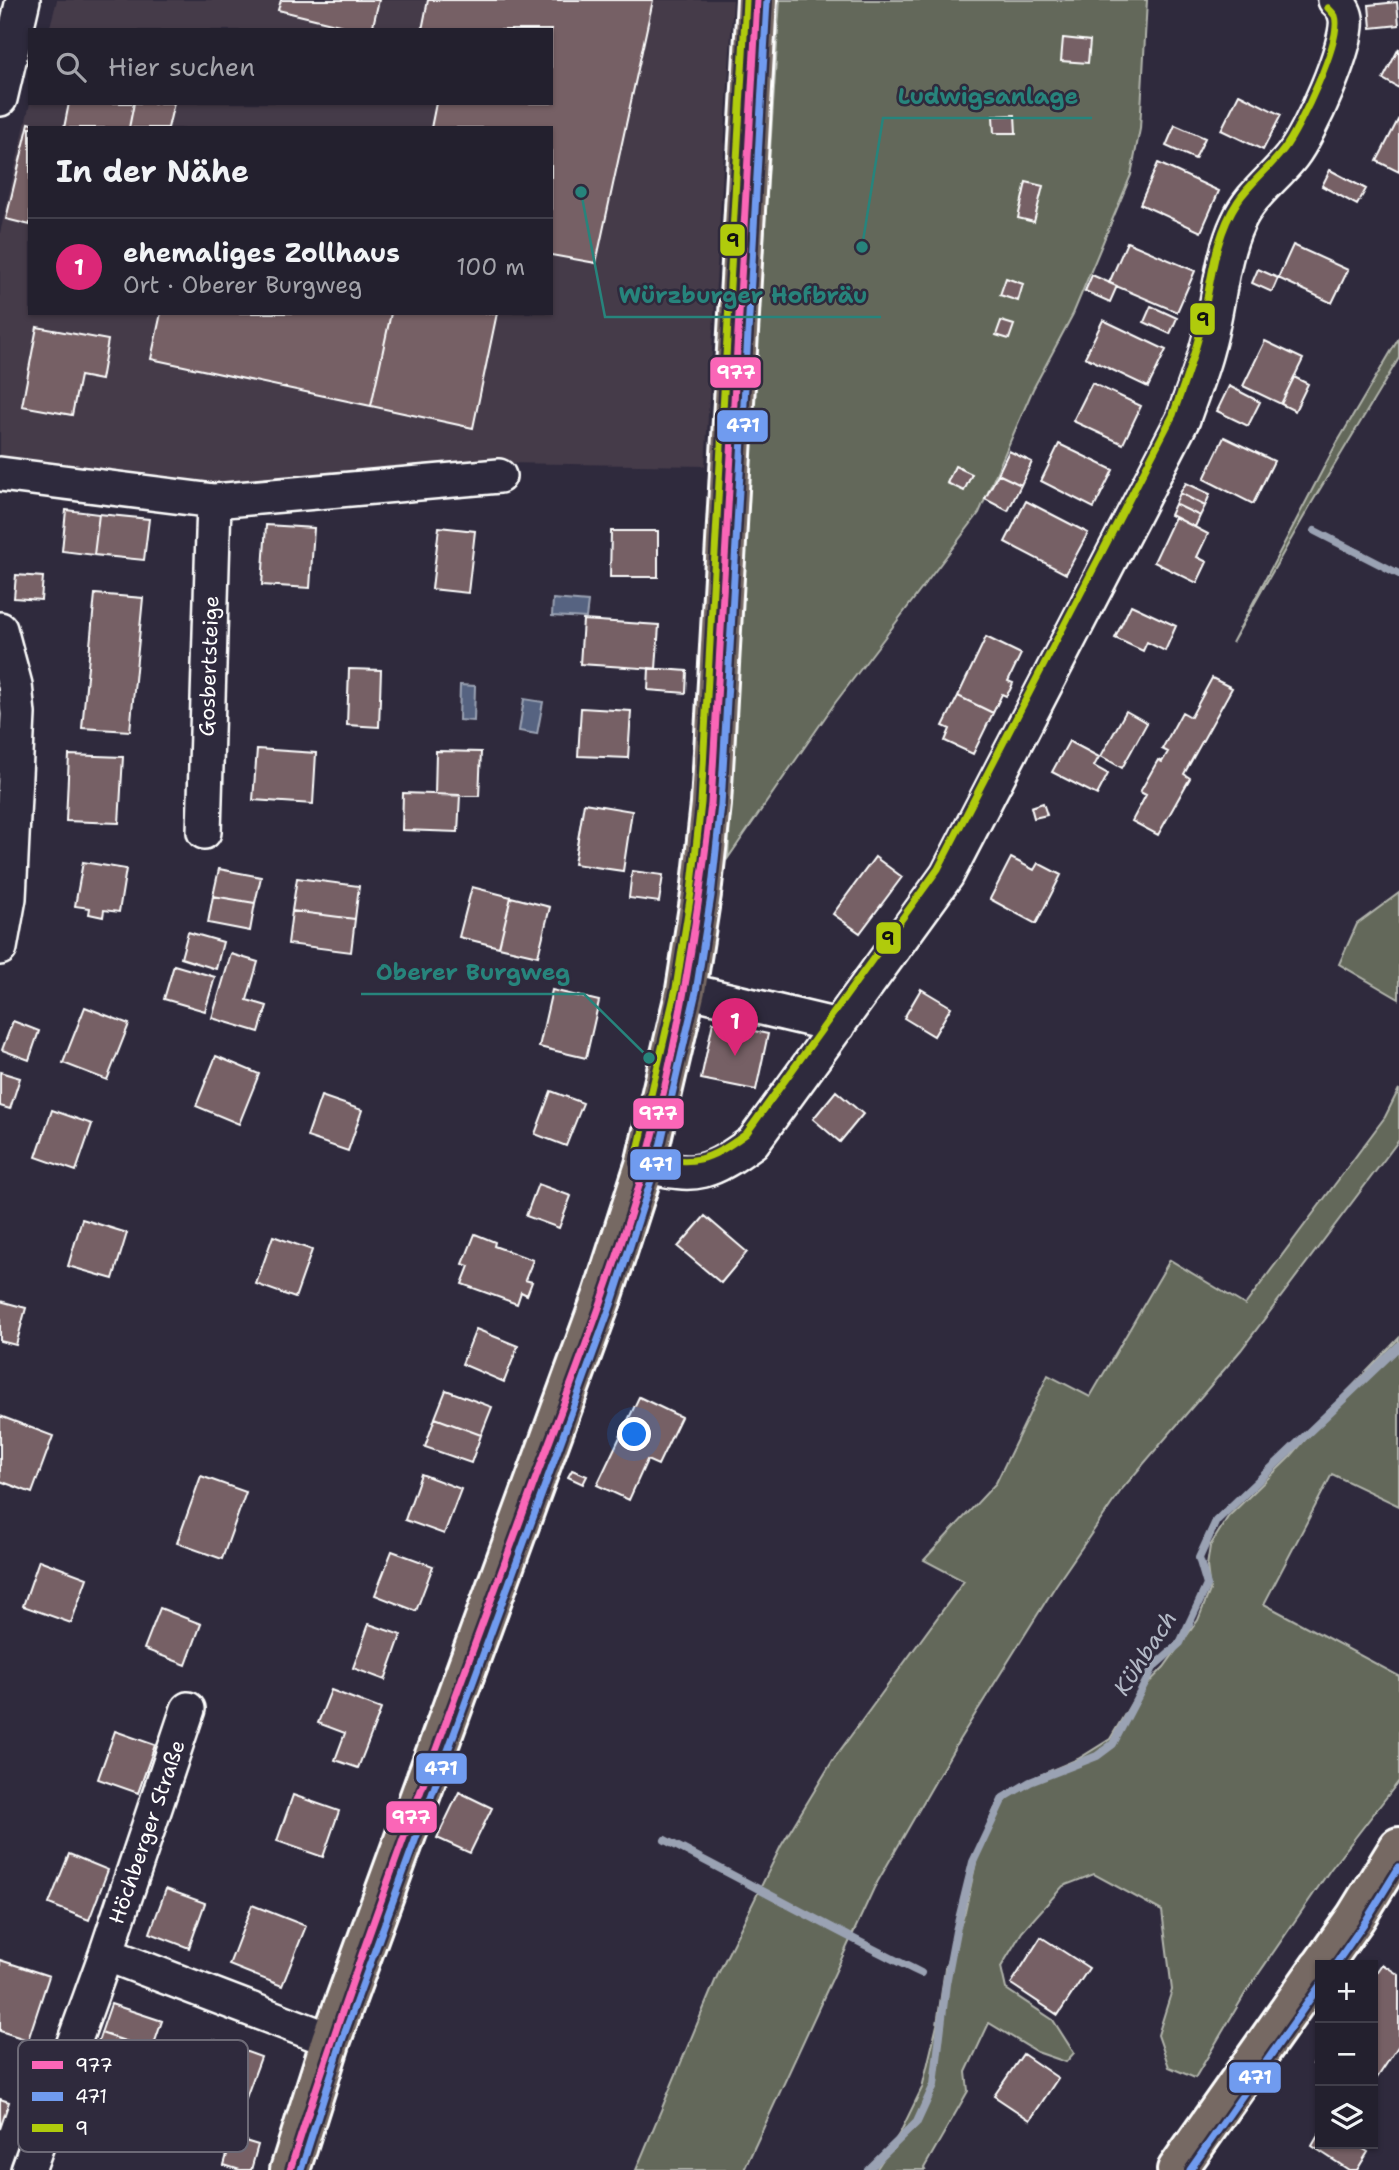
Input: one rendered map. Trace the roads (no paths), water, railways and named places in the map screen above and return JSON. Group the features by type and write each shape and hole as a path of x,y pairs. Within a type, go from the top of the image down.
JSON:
{"main road":[{"path":"290,2170 331,2040 603,1295 645,1165 686,990 712,804 757,0"},
{"path":"1325,1960 1356,1917 1399,1847"},
{"path":"1177,2170 1315,1974"}],"street":[{"path":"0,99 23,0"},
{"path":"645,1165 674,1172 699,1172 722,1164 752,1142 947,875 1183,419 1208,347 1237,223 1253,197 1292,156 1330,82 1342,44 1346,18 1340,4 1335,0"},
{"path":"0,474 214,501 499,475"},
{"name":"Gosbertsteige","path":"204,832 214,501"},
{"path":"0,629 15,685 18,714 9,898 0,948"},
{"path":"686,990 838,1026"},
{"name":"Höchberger Straße","path":"75,2040 188,1709"},
{"path":"106,1954 331,2040"},
{"name":"Höchberger Straße","path":"29,2170 35,2152"}],"water":[{"path":"553,599 588,602 586,618 552,616"},
{"path":"460,685 475,686 474,721 459,720"},
{"path":"524,699 543,702 537,734 519,731"}],"waterway":[{"path":"1315,531 1399,574"},
{"name":"Kühbach","path":"868,2170 917,2122 934,2085 946,1984 956,1931 973,1862 1003,1798 1030,1782 1097,1756 1113,1744 1154,1666 1180,1643 1207,1585 1199,1558 1216,1521 1399,1346"},
{"path":"665,1840 921,1973"}],"place":[{"name":"Würzburger Hofbräu","path":"581,192"},
{"name":"Ludwigsanlage","path":"862,247"},
{"name":"ehemaliges Zollhaus","path":"735,1056"},
{"name":"Oberer Burgweg","path":"649,1058"}]}
